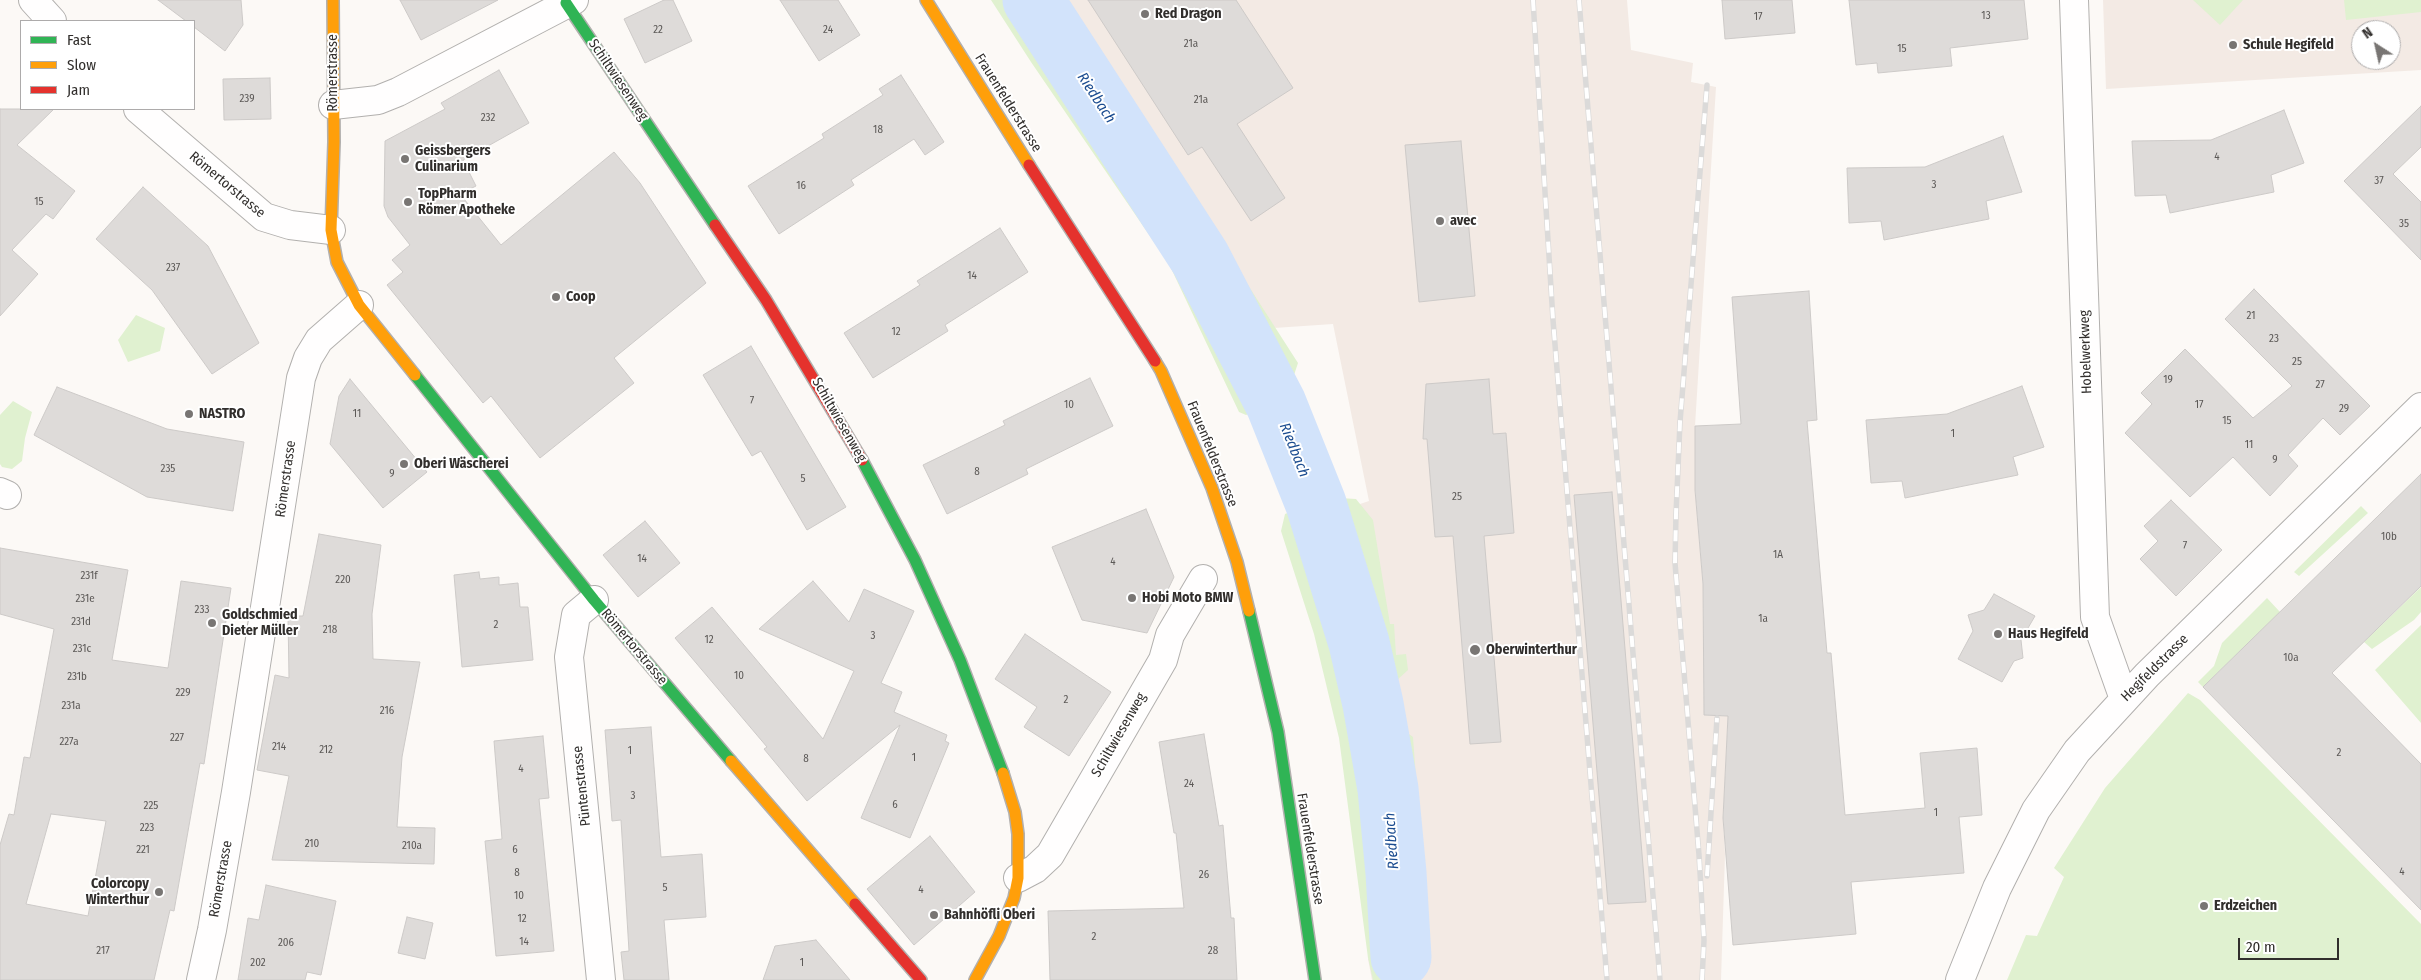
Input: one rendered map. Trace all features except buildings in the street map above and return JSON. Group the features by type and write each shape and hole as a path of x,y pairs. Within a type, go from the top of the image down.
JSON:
{"street":[{"path":"33,0 51,20"},
{"name":"Römerstrasse","path":"201,980 212,930 236,792 301,378 308,358 319,340 359,305 337,262 331,230 333,0"},
{"name":"Frauenfelderstrasse","path":"926,0 1073,235 1161,371 1212,488 1237,562 1278,732 1315,980"},
{"name":"Hobelwerkweg","path":"2074,0 2095,617 2124,699"},
{"name":"Schiltwiesenweg","path":"333,105 378,100 398,92 570,2 781,323 895,520 936,603 1002,770 1015,812 1018,834 1018,878 1007,918 992,951 975,980"},
{"name":"Römertorstrasse","path":"139,110 264,217 290,225 331,230"},
{"name":"Römertorstrasse","path":"359,305 594,600 722,752 922,980"},
{"name":"Hegifeldstrasse","path":"1960,980 1997,888 2036,810 2077,751 2124,699 2419,412"},
{"name":"Schiltwiesenweg","path":"1018,878 1035,869 1050,855 1163,660 1170,635 1203,579"},
{"name":"Püntenstrasse","path":"594,600 576,615 569,657 601,980"}],"shaded area":[{"path":"1033,0 1627,0 1631,50 1693,63 1691,82 1716,87 1695,426 1695,490 1703,584 1704,715 1728,716 1723,818 1725,854 1721,980 1372,980 1368,959 1424,957 1418,858 1342,510 1369,501 1333,324 1274,328"},
{"name":"Schule Hegifeld","path":"2103,0 2421,0 2421,70 2106,89"}],"green space":[{"path":"991,0 1065,0 1298,363 1286,399 1246,415 1239,412 1169,264"},
{"path":"2193,0 2243,0 2220,25"},
{"path":"2344,0 2421,0 2421,12 2346,20"},
{"path":"136,315 165,328 160,351 128,362 118,340"},
{"path":"13,401 32,412 25,438 22,461 12,469 2,467 0,464 0,415"},
{"path":"1324,497 1356,499 1373,520 1390,624 1394,624 1396,655 1406,654 1408,670 1397,680 1402,729 1413,737 1429,957 1422,957 1410,980 1373,980 1368,958 1339,738 1314,634 1281,531 1285,514"},
{"path":"2361,506 2368,513 2299,576 2294,572"},
{"path":"2421,587 2421,612 2414,620 2372,649 2364,642"},
{"path":"2267,598 2280,612 2203,687 2198,682 2214,666 2222,643"},
{"path":"2421,625 2421,723 2375,670"},
{"path":"2188,693 2200,700 2421,924 2421,980 2007,980 2026,935 2037,936 2064,877 2054,868 2105,788"}],"waterway":[{"name":"Riedbach","path":"1033,0 1200,258 1276,404 1316,504 1359,643 1373,704 1388,789 1401,957"}],"railway":[{"path":"1533,0 1553,320 1607,980"},
{"path":"1579,0 1660,980"},
{"path":"1702,980 1704,940 1699,855 1675,563 1680,422 1707,85"},
{"path":"1707,876 1717,718"}],"traffic: fast":[{"path":"566,3 715,225"},
{"path":"415,375 594,600 731,761"},
{"path":"862,460 915,560 960,660 1003,773"},
{"path":"1249,611 1278,732 1315,980"}],"traffic: slow":[{"path":"333,0 334,142 331,230 337,262 359,305 415,375"},
{"path":"926,0 1029,165"},
{"path":"1155,361 1212,488 1237,562 1249,611"},
{"path":"731,761 855,904"},
{"path":"975,980 999,936 1014,898 1018,878 1018,834 1015,812 1003,773"}],"traffic: jam":[{"path":"1029,165 1155,361"},
{"path":"715,225 766,300 862,460"},
{"path":"855,904 921,980"}],"place":[{"name":"Red Dragon","path":"1145,14"},
{"name":"Schule Hegifeld","path":"2233,45"},
{"name":"Geissbergers Culinarium","path":"405,159"},
{"name":"TopPharm Römer Apotheke","path":"408,202"},
{"name":"avec","path":"1440,221"},
{"name":"Coop","path":"556,297"},
{"name":"NASTRO","path":"189,414"},
{"name":"Oberi Wäscherei","path":"404,464"},
{"name":"Hobi Moto BMW","path":"1132,598"},
{"name":"Goldschmied Dieter Müller","path":"212,623"},
{"name":"Haus Hegifeld","path":"1998,634"},
{"name":"Oberwinterthur","path":"1475,650"},
{"name":"Colorcopy Winterthur","path":"159,892"},
{"name":"Erdzeichen","path":"2204,906"},
{"name":"Bahnhöfli Oberi","path":"934,915"}]}
